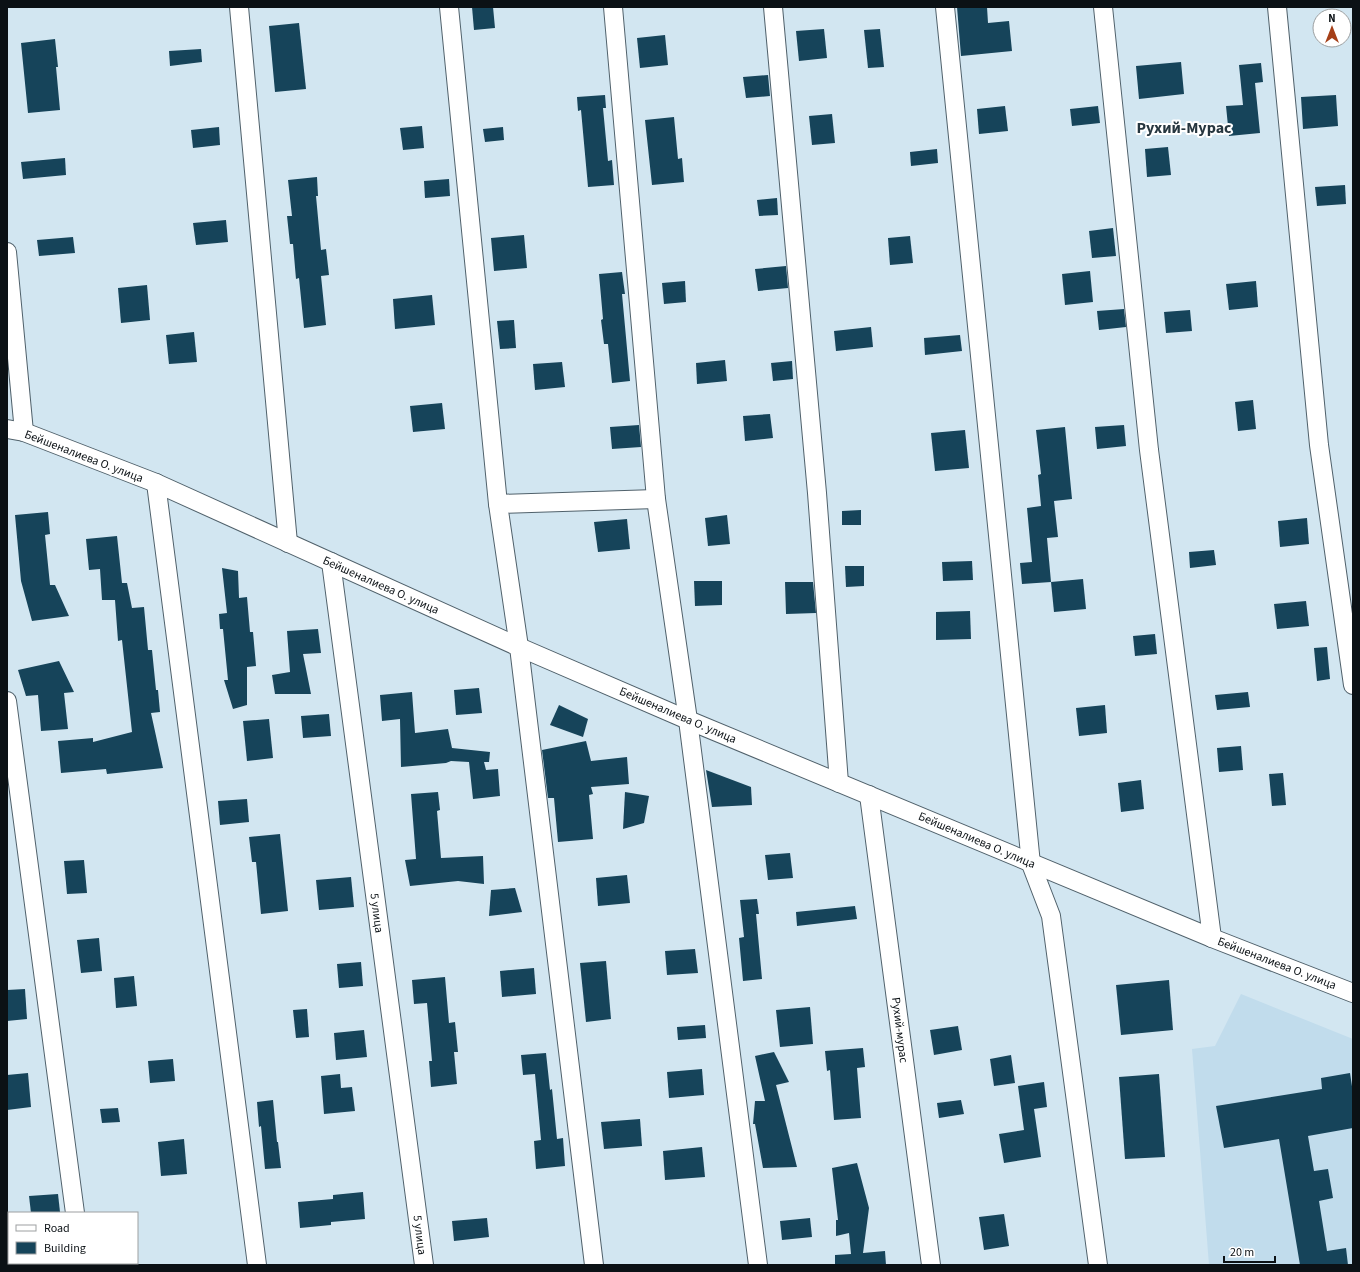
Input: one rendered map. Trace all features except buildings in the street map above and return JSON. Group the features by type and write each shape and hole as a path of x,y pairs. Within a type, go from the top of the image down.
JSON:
{"street":[{"path":"239,7 288,543"},
{"path":"449,7 498,504 519,647 594,1265"},
{"path":"613,7 656,499 688,720 758,1265"},
{"path":"773,7 817,493 840,782"},
{"path":"945,7 1031,864 1051,916 1098,1265"},
{"path":"1103,7 1149,450 1212,938"},
{"path":"1276,7 1318,445 1353,685"},
{"path":"7,252 16,431"},
{"name":"Бейшеналиева О. улица","path":"16,431 156,483 519,647 688,720 840,782 1031,864 1212,938 1353,993"},
{"path":"156,483 257,1265"},
{"path":"498,504 656,499"},
{"name":"5 улица","path":"331,562 424,1265"},
{"path":"7,701 75,1212"},
{"name":"Рухий-мурас","path":"869,795 930,1265"}],"shaded area":[{"path":"1241,994 1353,1039 1353,1265 1209,1265 1192,1049 1215,1046"}],"district":[{"name":"Рухий-Мурас","path":"1184,127"}]}
